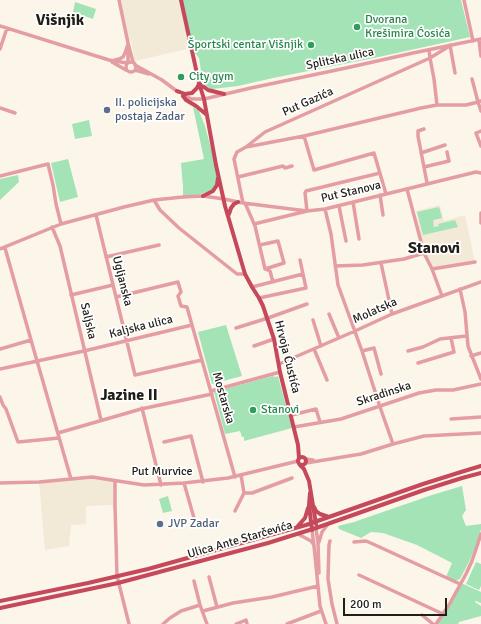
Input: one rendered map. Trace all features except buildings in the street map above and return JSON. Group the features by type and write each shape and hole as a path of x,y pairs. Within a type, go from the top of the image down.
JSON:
{"main road":[{"path":"181,0 199,84 204,99 224,199 245,274"},
{"path":"178,91 185,94 192,93 199,84"},
{"path":"199,84 208,90 224,94"},
{"path":"183,96 186,100 207,115"},
{"path":"203,196 213,191 217,185 218,171"},
{"path":"229,218 229,211 234,204 242,203"},
{"name":"Hrvoja Ćustića","path":"245,274 259,298 268,318 279,364 278,372 292,415 299,450 299,462 307,475"},
{"name":"Hrvoja Ćustića","path":"299,450 305,460 314,529"},
{"path":"302,457 305,460 304,465 299,462 302,457"},
{"name":"Ulica Ante Starčevića","path":"0,601 148,569 297,527 481,466"},
{"name":"Ulica Ante Starčevića","path":"0,608 118,583 268,543 314,529 424,490 481,473"},
{"path":"297,527 305,518 311,505 320,514 329,517"}],"street":[{"path":"119,0 135,70"},
{"path":"464,0 473,41"},
{"path":"0,26 109,60 134,64 156,76 183,96 196,100 204,99"},
{"path":"0,49 7,28"},
{"path":"480,39 481,56"},
{"name":"Splitska ulica","path":"204,99 480,39"},
{"path":"109,60 123,57 126,53 128,43"},
{"path":"126,70 128,63 128,43"},
{"path":"450,46 455,72"},
{"name":"Put Gazića","path":"273,282 270,271 265,269 255,226 242,203 234,159 237,152 265,132 430,58 450,46"},
{"path":"429,50 437,105"},
{"path":"109,60 130,72 135,70 156,76"},
{"path":"472,79 480,101 481,110"},
{"path":"246,147 304,136 421,108 437,105 466,105 480,101"},
{"path":"0,108 15,113"},
{"path":"424,129 418,131 418,136 427,183"},
{"path":"481,131 476,133 481,146"},
{"path":"304,136 314,170 374,153 386,194"},
{"path":"421,153 445,144"},
{"path":"424,167 449,161 447,152"},
{"path":"0,176 48,164 60,224"},
{"path":"238,177 283,166 285,168 292,166"},
{"name":"Put Stanova","path":"0,249 60,224 154,200 203,196 242,203 307,211 340,206 427,183 481,172"},
{"path":"254,224 307,211 306,191 380,173"},
{"path":"407,189 424,253 432,269 442,296"},
{"path":"380,196 383,215"},
{"path":"154,200 160,210 179,228 237,274 245,274"},
{"path":"353,202 359,239"},
{"path":"340,206 346,241"},
{"path":"325,209 331,234 338,285 393,444"},
{"path":"481,213 481,223"},
{"name":"Ugljanska","path":"96,215 135,375 202,360"},
{"name":"Saljska","path":"52,227 60,246 101,420"},
{"path":"260,245 278,241 284,263 265,269"},
{"path":"106,257 159,245"},
{"path":"5,248 71,479"},
{"path":"335,266 363,266 404,259 424,253"},
{"path":"259,298 306,288 300,260"},
{"path":"381,262 392,314"},
{"path":"432,269 475,262"},
{"path":"252,287 303,274"},
{"name":"Mostarska","path":"116,297 178,282 181,292 178,296 181,306 187,307 235,477"},
{"name":"Molatska","path":"279,364 392,314 481,282"},
{"path":"72,296 113,285"},
{"path":"460,289 465,312 468,346 481,379"},
{"path":"236,328 307,304"},
{"path":"329,314 339,338"},
{"path":"313,320 321,346"},
{"name":"Kaljska ulica","path":"0,369 84,351 192,325"},
{"path":"408,351 423,347 440,338 466,336"},
{"path":"418,363 454,352 451,338"},
{"path":"254,346 274,339"},
{"path":"0,349 31,340"},
{"path":"362,351 374,348 381,374"},
{"path":"314,349 327,380"},
{"path":"471,356 481,353"},
{"path":"58,433 142,408 211,393 278,372"},
{"name":"Skradinska","path":"294,426 341,419 419,393 436,390 453,390 481,384"},
{"path":"0,397 18,442 59,438"},
{"path":"142,408 161,484"},
{"path":"292,415 316,409 320,422"},
{"path":"451,419 481,417"},
{"path":"305,460 316,461 361,454 424,436 481,433"},
{"path":"164,442 191,436 202,482"},
{"name":"Put Murvice","path":"0,483 92,477 144,485 202,482 235,477 299,462"},
{"path":"235,511 244,493 241,475"},
{"path":"244,493 252,493 292,478"},
{"path":"116,481 114,486 117,576 129,624"},
{"path":"184,483 194,518"},
{"path":"318,543 322,532 328,524"},
{"path":"314,529 318,543 318,586"},
{"path":"314,529 314,546 321,611 326,624"},
{"path":"298,534 311,541 314,546"},
{"path":"422,614 435,624 443,614 472,560 481,534"},
{"path":"330,541 328,579 332,604 338,624"},
{"path":"354,542 366,542 373,544 460,584"},
{"path":"359,575 443,614"},
{"path":"209,577 217,607"},
{"path":"194,581 200,605 207,624"},
{"path":"203,611 233,603 272,597 318,586"},
{"path":"163,624 181,611 200,605"},
{"path":"287,624 294,623 321,611"},
{"path":"236,624 246,620 248,624"}],"shaded area":[{"path":"119,0 181,0 191,48 135,61 131,40 128,43"},
{"path":"440,205 444,221 465,215 475,262 432,269 424,253 416,211"},
{"path":"92,477 115,481 115,506 86,506 86,524 71,525 69,546 45,550 39,482"}],"green space":[{"name":"Športski centar Višnjik","path":"181,0 461,0 470,37 238,86 212,89 208,88 203,83 199,58 191,48"},
{"path":"75,2 96,9 93,19 73,12"},
{"path":"193,107 199,111 205,126 221,186 196,196 183,197 181,163 204,159"},
{"path":"89,120 92,136 75,139 72,124"},
{"path":"68,159 78,197 60,202 51,163"},
{"path":"18,175 19,182 0,200 0,179"},
{"path":"439,207 442,218 433,220 434,227 439,226 438,224 455,220 458,227 423,235 417,212"},
{"path":"226,325 242,376 212,384 198,332"},
{"name":"Stanovi","path":"273,376 278,376 292,428 244,441 244,437 242,437 240,431 225,434 214,392"},
{"path":"462,486 466,510 462,516 466,526 481,524 481,529 470,560 460,579 455,581 446,577 452,563 417,545 383,533 371,532 361,538 339,529 338,526"},
{"path":"168,496 172,511 163,513 159,499"},
{"path":"476,562 481,564 481,586 479,590 466,584"},
{"path":"461,583 481,592 481,603 476,601 477,599 475,602 481,606 481,616 459,622 458,624 436,624"}],"place":[{"name":"Dvorana Krešimira Ćosića","path":"357,27"},
{"name":"Športski centar Višnjik","path":"311,45"},
{"name":"City gym","path":"181,77"},
{"name":"II. policijska postaja Zadar","path":"107,110"},
{"name":"Stanovi","path":"253,410"},
{"name":"JVP Zadar","path":"160,524"}],"district":[{"name":"Višnjik","path":"60,21"},
{"name":"Stanovi","path":"434,249"},
{"name":"Jazine II","path":"129,396"}]}
